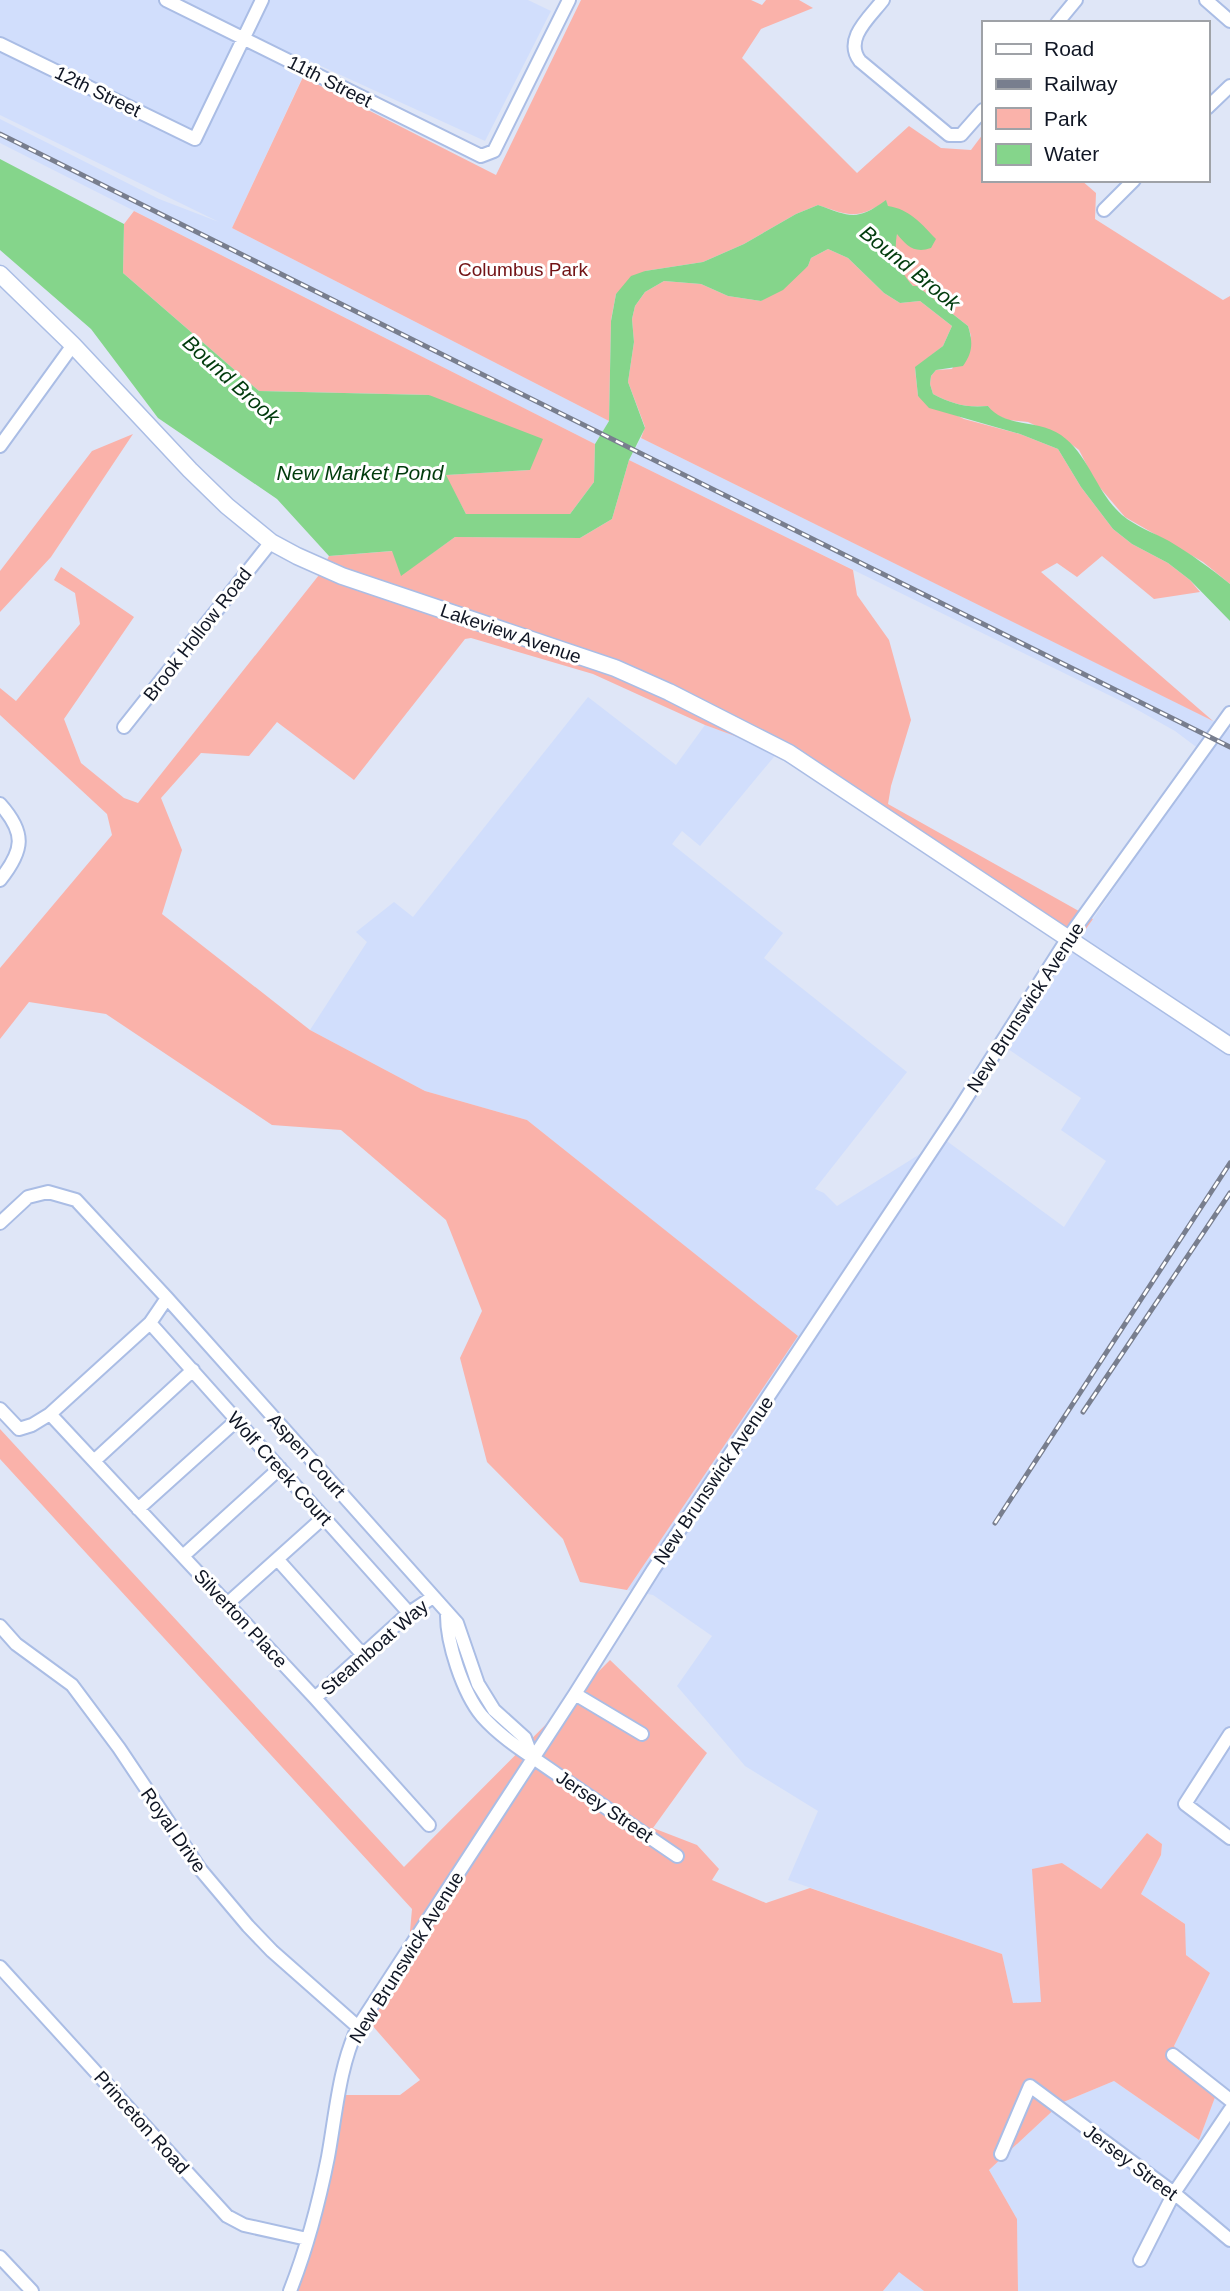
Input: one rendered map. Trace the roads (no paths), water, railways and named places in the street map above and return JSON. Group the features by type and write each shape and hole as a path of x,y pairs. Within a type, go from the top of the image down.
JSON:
{"main road":[{"name":"Lakeview Avenue","path":"0,274 73,345 190,470 227,506 271,542 342,576 615,668 789,753 1230,1046"}],"street":[{"name":"11th Street","path":"166,0 481,156 494,151 569,0"},
{"path":"244,38 262,0"},
{"path":"883,0 854,37 853,49 860,61 949,135 961,135 982,111"},
{"path":"1059,21 1076,0"},
{"path":"1206,0 1230,21"},
{"name":"12th Street","path":"0,44 195,139 244,38"},
{"path":"1209,106 1230,86"},
{"path":"1104,210 1132,182"},
{"path":"0,446 73,345"},
{"name":"Brook Hollow Road","path":"124,727 271,542"},
{"name":"New Brunswick Avenue","path":"290,2291 307,2239 327,2161 348,2049 358,2027 653,1570 929,1155 1068,938 1230,713"},
{"path":"0,804 16,823 20,843 8,870 0,880"},
{"name":"Aspen Court","path":"0,1223 28,1197 48,1192 76,1200 457,1623 478,1684 494,1710 525,1738 532,1757"},
{"path":"0,1409 19,1429 50,1414 150,1323 167,1298"},
{"name":"Wolf Creek Court","path":"150,1323 410,1613"},
{"path":"94,1461 192,1370"},
{"name":"Silverton Place","path":"50,1414 315,1698 429,1825"},
{"path":"138,1508 237,1420"},
{"path":"183,1556 280,1468"},
{"path":"227,1604 324,1517"},
{"path":"278,1560 363,1655"},
{"name":"Steamboat Way","path":"315,1698 410,1613 433,1597"},
{"name":"Royal Drive","path":"0,1626 16,1644 79,1693 200,1869 248,1926 272,1951 358,2027"},
{"path":"575,1694 642,1734"},
{"path":"1230,1734 1185,1804 1230,1838"},
{"name":"Jersey Street","path":"532,1757 677,1856"},
{"name":"Princeton Road","path":"0,1967 227,2216 244,2225 307,2239"},
{"path":"1173,2055 1230,2100"},
{"name":"Jersey Street","path":"1001,2154 1030,2086 1174,2193 1230,2240"},
{"path":"1140,2260 1174,2193 1230,2110"},
{"path":"0,2257 32,2291"}],"water":[{"name":"New Market Pond","path":"0,159 124,224 123,273 259,391 429,395 543,439 530,470 446,475 466,514 570,514 594,482 595,444 609,421 611,321 616,294 631,276 645,271 703,262 818,205 854,215 868,211 886,200 888,206 909,214 936,239 931,248 920,250 907,245 897,234 898,262 904,274 913,286 917,286 968,326 970,332 969,356 963,366 936,370 931,376 930,384 933,394 959,404 988,406 1003,418 1042,427 1061,435 1079,453 1105,496 1122,515 1185,551 1230,584 1230,621 1190,580 1113,529 1081,487 1058,449 1020,434 929,408 918,396 915,367 943,346 952,326 920,301 900,303 884,293 848,258 828,249 811,258 808,266 783,290 761,301 728,296 701,284 664,281 645,292 635,306 632,319 634,342 628,382 645,428 629,460 612,519 580,538 455,537 401,576 392,551 329,556 277,499 158,418 91,329 0,250"}],"railway":[{"path":"0,134 1230,747"},
{"path":"995,1523 1230,1163"},
{"path":"1083,1412 1230,1193"}],"water label":[{"name":"Bound Brook","path":"910,268"},
{"name":"Bound Brook","path":"231,380"}],"park label":[{"name":"Columbus Park","path":"523,269"}]}
